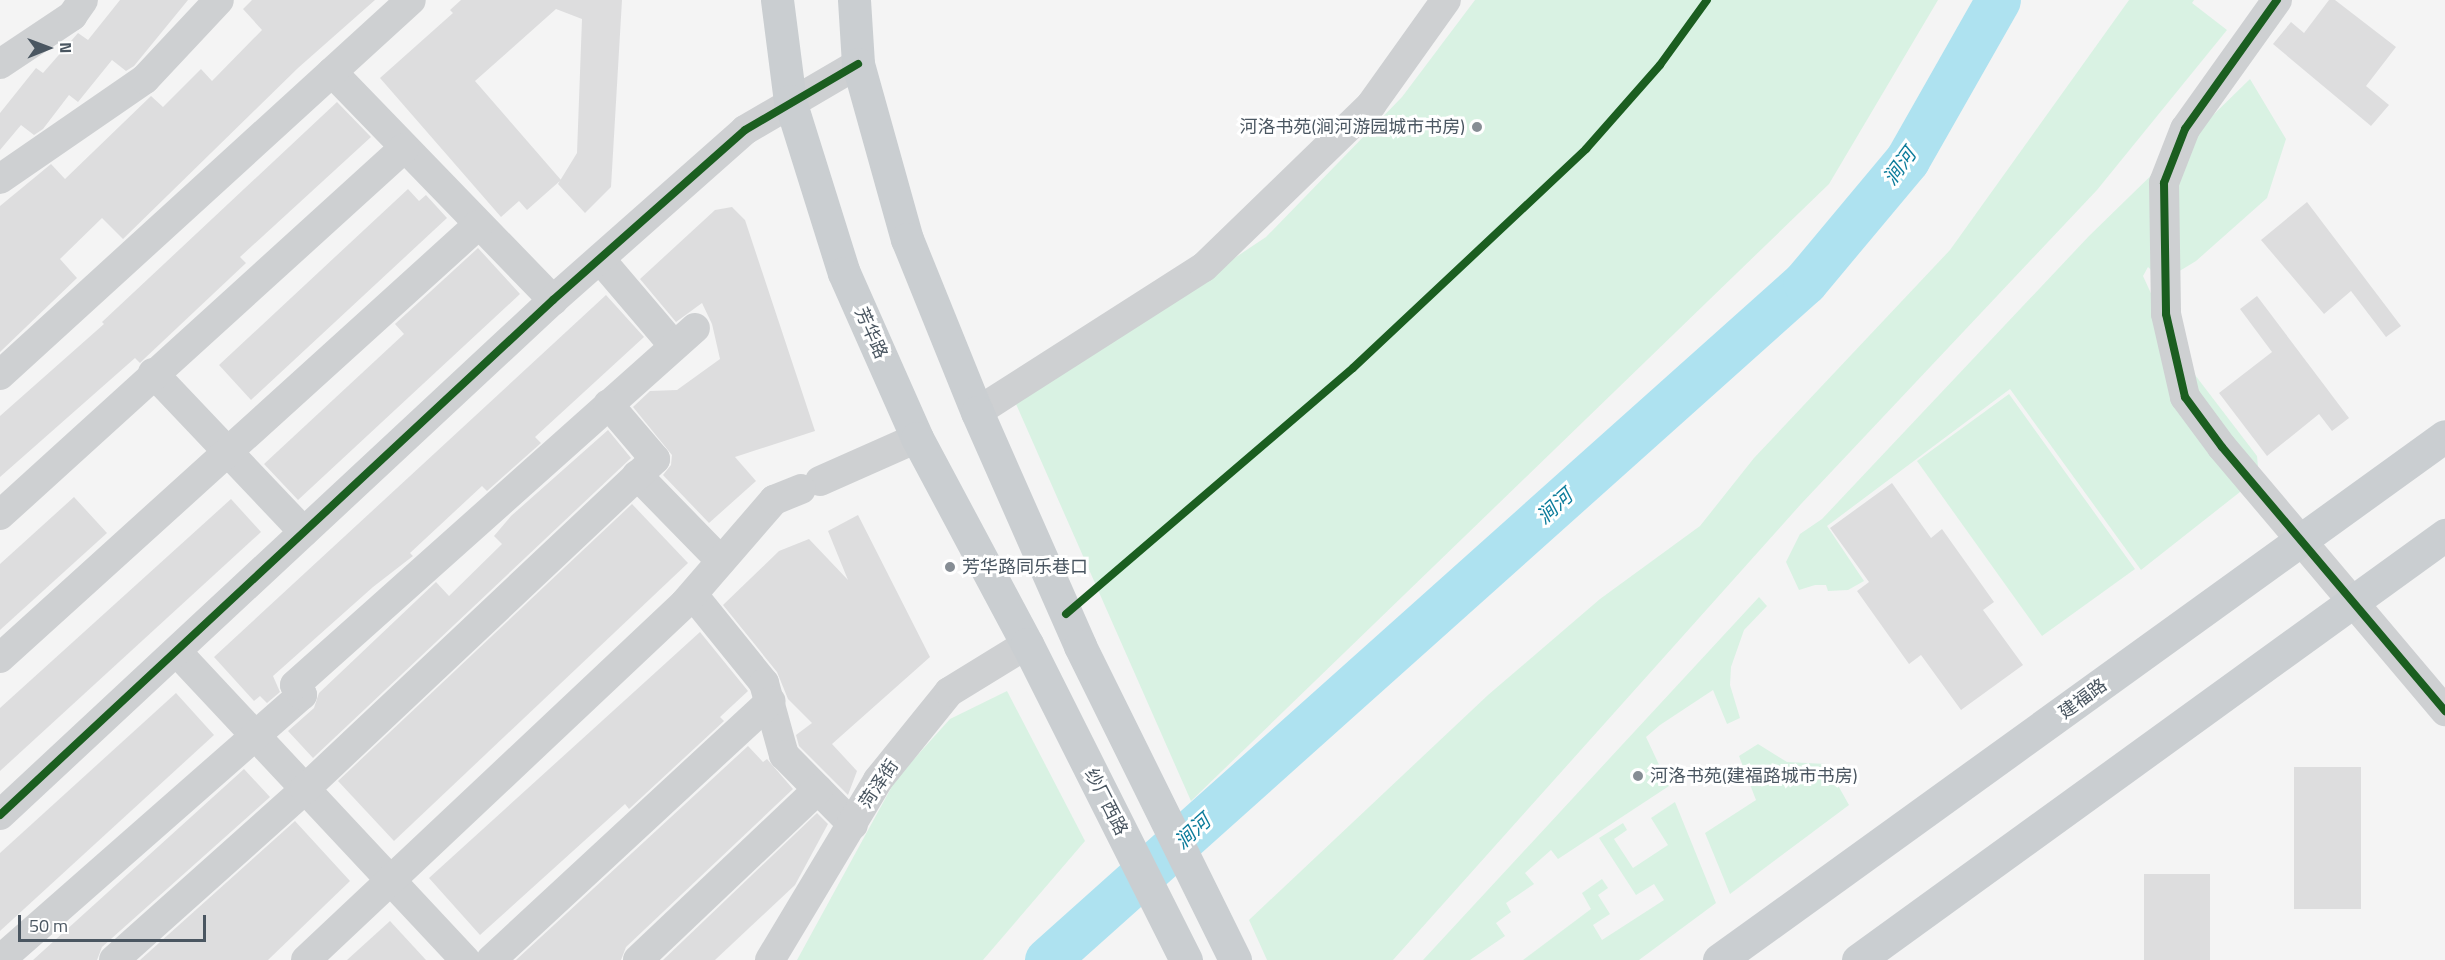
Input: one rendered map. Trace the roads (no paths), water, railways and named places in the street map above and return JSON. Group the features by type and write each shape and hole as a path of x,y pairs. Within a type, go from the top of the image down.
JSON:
{"main road":[{"name":"芳华路","path":"777,0 790,101 844,273 917,438 1032,655"},
{"path":"854,0 858,64 907,239 977,412 1080,646 1235,960"},
{"name":"建福路","path":"1719,960 2445,436"},
{"path":"1857,960 2445,535"},
{"name":"纱厂西路","path":"1032,655 1186,960"}],"street":[{"path":"0,64 72,16 83,0"},
{"path":"0,179 146,79 219,0"},
{"path":"0,375 411,0"},
{"path":"977,412 1204,267 1371,105 1446,0"},
{"path":"2277,0 2185,129 2164,183 2166,314 2185,397 2351,602 2445,711"},
{"path":"0,815 553,300 746,130 790,101 858,64"},
{"path":"332,72 553,300"},
{"path":"0,514 404,148"},
{"path":"0,658 478,225"},
{"path":"5,958 302,695 295,685 685,337 600,259"},
{"path":"153,373 226,453 304,532"},
{"path":"114,960 305,789 655,459 608,404"},
{"path":"306,960 394,881 693,595 774,500 917,438"},
{"path":"637,475 722,561"},
{"path":"693,595 764,683 771,701 784,755 853,825"},
{"path":"177,652 394,881 465,960"},
{"name":"菏泽街","path":"770,960 878,780 950,692 1032,655"},
{"path":"491,960 771,701"},
{"path":"638,960 818,789"}],"waterway":[{"name":"涧河","path":"1047,960 1805,282 1907,160 1998,0"}],"place":[{"name":"河洛书苑(涧河游园城市书房)","path":"1477,127"},
{"name":"芳华路同乐巷口","path":"950,567"},
{"name":"河洛书苑(建福路城市书房)","path":"1638,776"}]}
